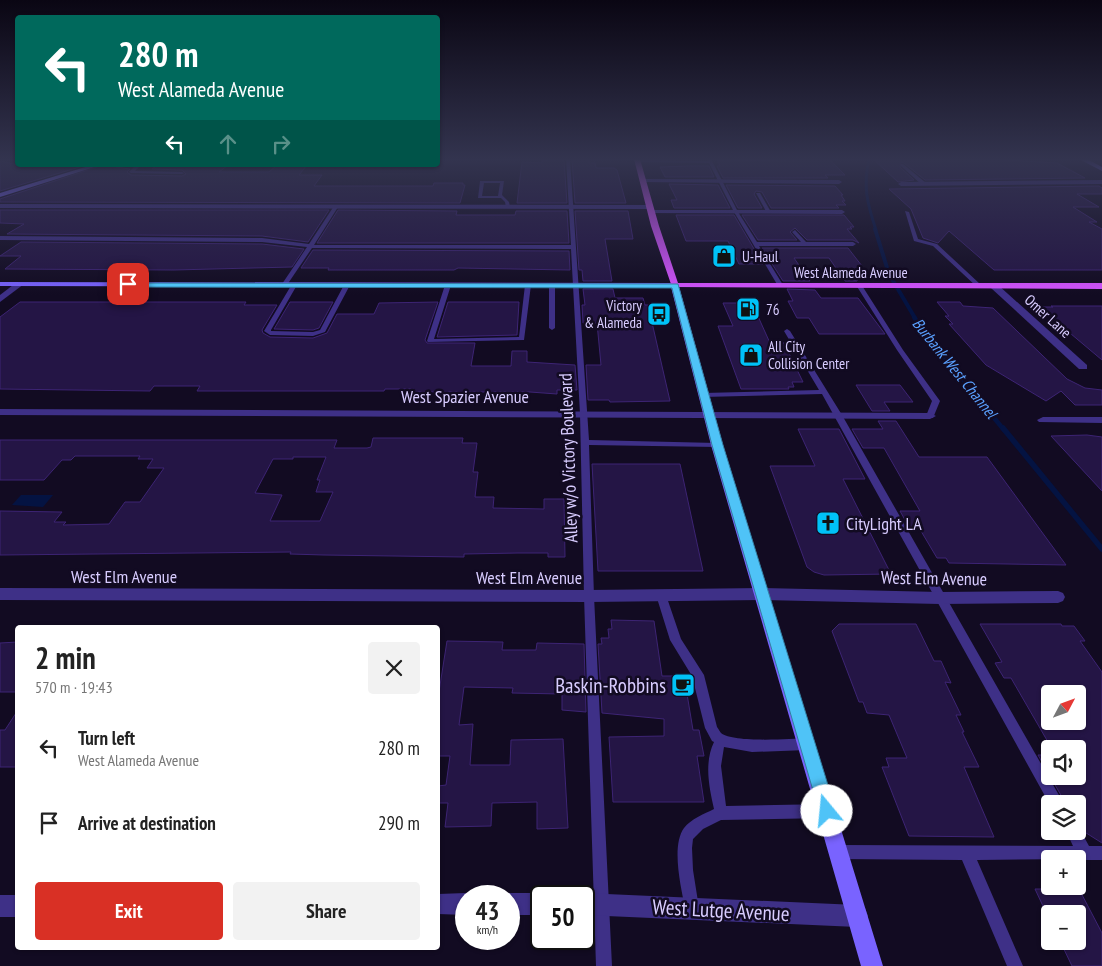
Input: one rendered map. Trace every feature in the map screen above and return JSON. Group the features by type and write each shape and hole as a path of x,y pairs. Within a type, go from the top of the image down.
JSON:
{"main road":[{"path":"649,204 675,285 717,445 763,594 872,966"},
{"name":"West Alameda Avenue","path":"0,284 1102,286"}],"street":[{"path":"0,206 571,206 736,212 842,212"},
{"path":"0,299 20,284"},
{"name":"Omer Lane","path":"994,286 1083,367"},
{"name":"West Spazier Avenue","path":"0,412 930,416"},
{"path":"1043,420 1102,420"},
{"name":"West Elm Avenue","path":"0,594 589,596 763,594 940,598 1058,597"},
{"path":"440,904 455,904"},
{"name":"West Lutge Avenue","path":"595,904 857,916"},
{"path":"0,906 15,906"}],"lane":[{"path":"732,204 780,285"},
{"path":"764,204 769,212"},
{"path":"336,206 309,246 267,331 270,333 313,334 323,331 348,284"},
{"name":"Alley w/o Victory Boulevard","path":"571,206 585,442 593,885"},
{"path":"907,212 916,240 935,245 978,286"},
{"path":"795,232 805,244"},
{"path":"0,238 262,240 309,246 573,247"},
{"path":"756,244 853,244"},
{"path":"448,285 430,341 522,339 528,285"},
{"path":"552,285 552,328"},
{"path":"863,285 900,350 936,401 930,416"},
{"path":"787,332 838,415 1052,795"},
{"path":"703,394 823,392"},
{"path":"585,442 717,445"},
{"path":"661,595 676,640 698,675 711,728 720,740 752,746 807,744"},
{"path":"720,740 716,747 714,759 721,813"},
{"path":"692,908 685,846 687,835 706,820 721,813 827,811"},
{"path":"839,852 1041,853"},
{"path":"1086,853 1102,853"},
{"path":"967,854 1015,966"},
{"name":"Alley w/o Victory Boulevard","path":"595,915 604,966"}],"shaded area":[{"path":"21,495 53,495 43,507 12,505"}],"building":[{"path":"673,204 728,204 730,208 674,208"},
{"path":"736,204 760,204 762,208 738,208"},
{"path":"769,204 846,205 836,205 839,208 771,208"},
{"path":"906,204 1094,204 1099,207 1073,207 1097,222 1089,222 1102,229 1102,270 994,270 949,231 938,243 923,238 911,209"},
{"path":"0,210 329,210 308,242 262,236 7,234 24,224 0,223"},
{"path":"338,210 457,211 456,215 515,215 516,211 567,211 569,243 317,243"},
{"path":"575,211 628,211 633,239 605,239 612,281 583,281 582,270 579,270"},
{"path":"676,215 734,215 763,264 739,264 728,241 686,241"},
{"path":"742,215 844,215 854,227 847,229 859,243 853,240 807,240 795,228 790,232 797,240 758,240"},
{"path":"21,242 262,244 304,249 292,267 174,270 5,269 21,256 0,256"},
{"path":"762,248 848,248 862,266 858,265 863,272 857,281 845,281 829,258 794,258 810,281 783,281"},
{"path":"313,250 569,251 570,270 458,268 454,270 328,270 329,268 301,268"},
{"path":"583,289 613,289 615,298 643,298 645,305 648,305 670,401 610,402 609,400 588,400 586,365 601,365 597,323 583,323 582,305 585,305"},
{"path":"787,289 815,290 821,298 858,298 885,334 819,334 809,318 797,318 788,301 793,301"},
{"path":"20,302 246,302 244,305 277,305 262,330 263,333 270,337 313,338 327,333 337,314 374,314 379,303 438,302 425,340 427,343 475,343 471,366 511,366 512,351 527,351 527,362 575,365 577,390 557,390 557,394 530,392 413,392 414,389 385,389 384,391 197,391 200,386 154,386 150,391 0,389 0,317"},
{"path":"290,302 333,302 319,328 313,330 274,329"},
{"path":"448,302 519,302 517,335 437,337"},
{"path":"937,302 960,302 963,306 993,308 1067,379 1085,388 1102,390 1102,405 1075,405 1061,391 1046,401 986,365 949,324 953,324 945,316 949,316"},
{"path":"723,303 752,303 770,343 784,343 803,382 792,382 794,387 788,387 789,389 741,389 718,326 733,326"},
{"path":"1051,306 1102,306 1102,360 1039,307 1053,307"},
{"path":"856,385 900,385 913,402 884,402 890,411 872,411"},
{"path":"878,421 896,421 919,457 987,457 1066,565 949,563 946,558 937,558 918,526 909,527 900,511 920,511 884,448 863,448 852,429 883,429"},
{"name":"CityLight LA","path":"798,429 839,429 865,479 843,479 891,574 824,575 814,572 807,567 770,466 815,466"},
{"path":"1087,435 1102,437 1102,491 1051,436"},
{"path":"373,438 463,438 462,443 477,443 473,472 478,472 475,497 494,497 493,508 544,509 544,499 564,499 565,557 548,557 548,553 464,554 464,557 290,554 291,552 0,555 0,511 62,512 54,522 66,522 63,525 109,524 125,502 140,502 164,468 147,468 153,459 138,459 140,456 75,456 71,460 62,460 44,480 0,480 0,440 337,440 334,448 371,447","holes":["326,457 317,480 320,480 316,492 333,492 320,521 270,521 282,495 255,493 273,459"]},
{"path":"592,464 680,464 703,571 598,571"},
{"path":"611,620 654,621 662,676 684,676 693,730 699,730 704,756 697,756 704,802 613,802 609,737 664,736 664,719 602,713 598,644 602,644 601,638 609,638 608,629 612,629"},
{"path":"839,624 916,624 934,661 941,661 951,683 945,682 961,715 956,715 964,732 962,732 979,767 964,767 994,837 909,836 882,767 889,767 886,758 907,758 889,715 867,713 863,702 859,702 832,631"},
{"path":"980,624 1061,624 1062,626 1074,626 1085,641 1080,641 1102,672 1102,843 1086,833 1086,795 1061,795 1055,785 1086,785 1086,740 1047,740 1041,730 1086,730 1086,685 1041,685 1041,730 1011,678 1004,678 995,663 1002,662"},
{"path":"447,641 503,642 502,650 536,650 537,643 584,644 586,712 562,710 562,694 512,693 513,688 464,687 459,725 473,724 470,765 510,765 511,740 563,739 568,828 537,829 537,802 492,803 491,826 445,827 448,803 440,803 440,786 446,785 450,756 440,756 440,685"},
{"path":"15,642 15,692 0,692 0,643"},
{"path":"15,715 15,767 0,767 0,730 5,730"},
{"path":"1035,889 1041,889 1041,895 1082,895 1102,933 1102,966 1072,966 1064,950 1086,950 1086,905 1042,905"}],"waterway":[{"name":"Burbank West Channel","path":"869,204 876,230"},
{"name":"Burbank West Channel","path":"875,229 889,274 915,318"},
{"name":"Burbank West Channel","path":"914,317 923,331 1004,430"},
{"name":"Burbank West Channel","path":"1003,428 1102,549"}],"place":[{"name":"U-Haul","path":"724,256"},
{"name":"76","path":"748,309"},
{"name":"Victory & Alameda","path":"659,314"},
{"name":"All City Collision Center","path":"751,355"},
{"name":"CityLight LA","path":"828,523"},
{"name":"Baskin-Robbins","path":"683,685"}],"route":[{"path":"128,284 675,285 717,445 827,811"}]}
